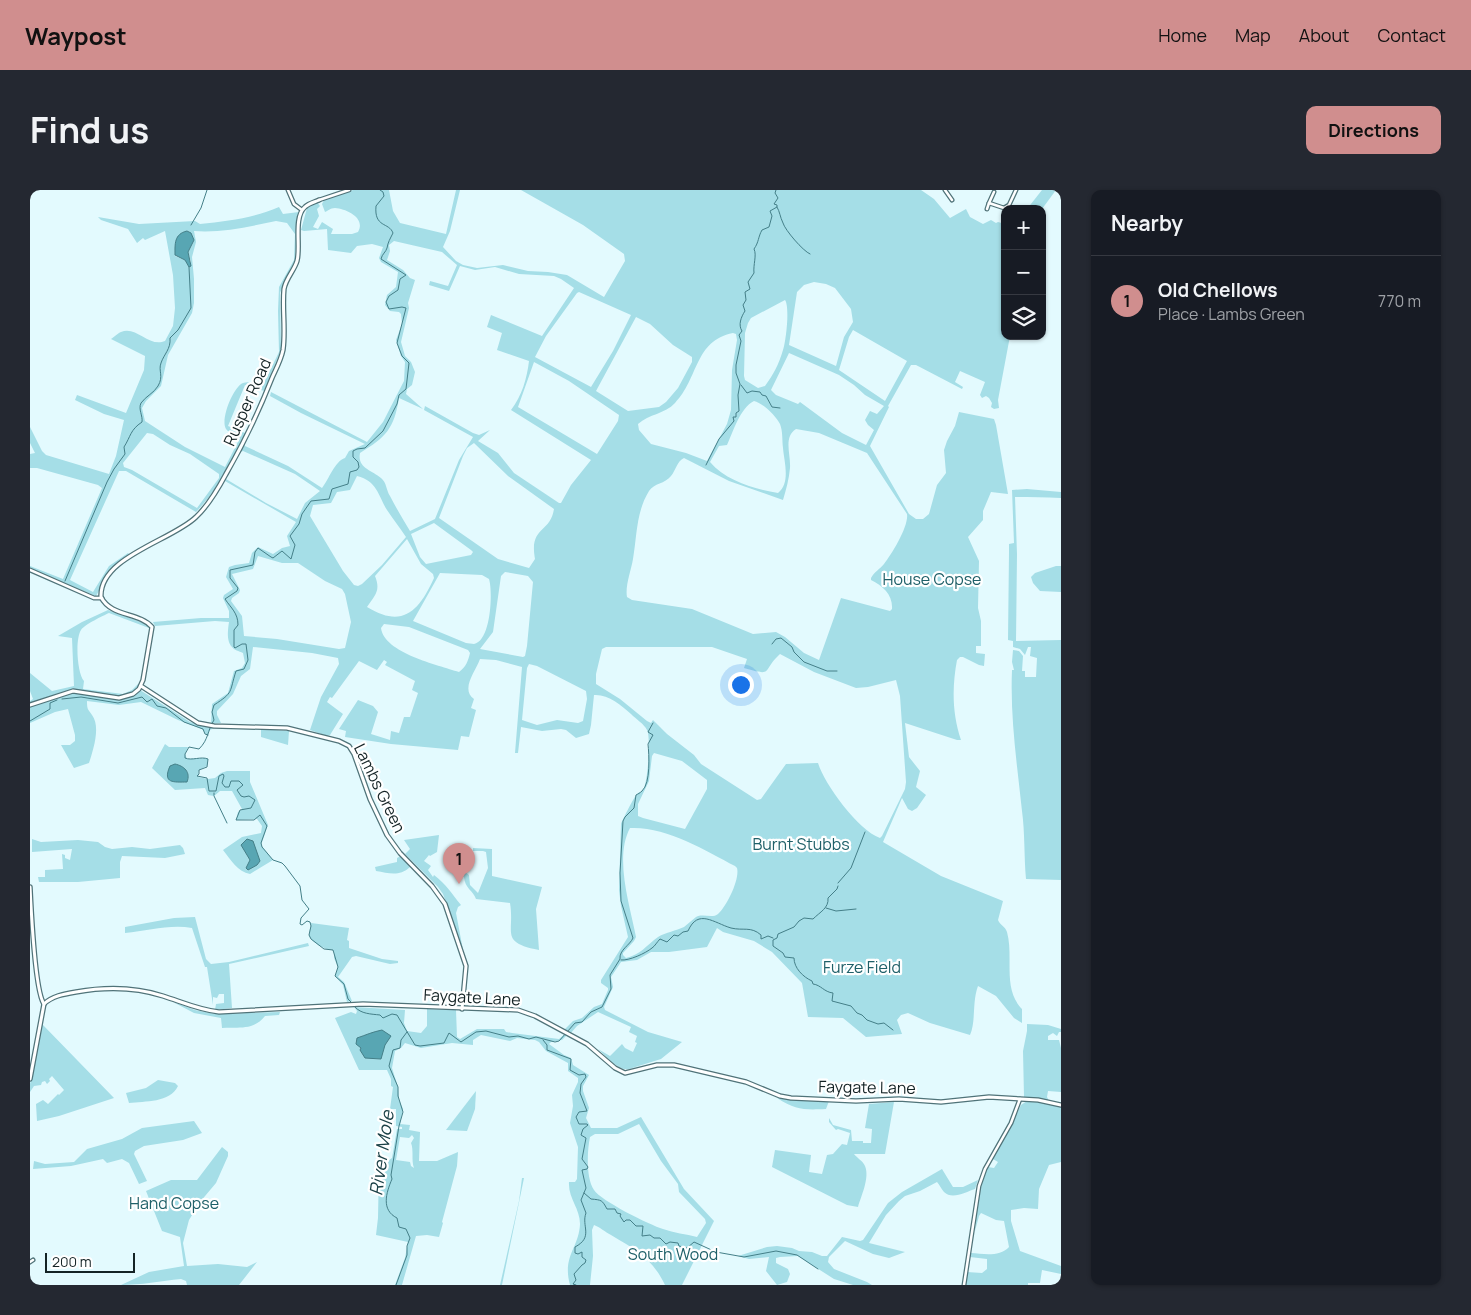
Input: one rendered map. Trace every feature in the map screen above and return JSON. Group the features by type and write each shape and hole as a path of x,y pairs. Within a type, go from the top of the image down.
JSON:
{"street":[{"path":"288,190 294,204 302,210 306,206 320,200 349,190"},
{"path":"945,190 952,200"},
{"path":"989,203 1007,208 1016,190"},
{"path":"987,209 994,192"},
{"name":"Rusper Road","path":"102,598 101,591 103,585 116,567 134,554 187,525 200,514 223,479 253,424 282,353 284,289 287,278 297,259 298,230 302,210"},
{"path":"30,570 94,598 102,598 111,608 146,622 152,627 149,653 141,686 133,694 122,698 73,691 30,705"},
{"name":"Lambs Green","path":"141,686 190,720 209,726 288,728 339,741 349,746 387,835 400,853 432,886 445,904 466,966 462,1009"},
{"path":"30,887 39,990 44,1004 30,1078"},
{"name":"Faygate Lane","path":"44,1004 60,995 105,989 148,992 197,1009 216,1012 353,1004 440,1006 462,1009 521,1011 535,1016 567,1033 589,1046 616,1068 629,1073 659,1064 674,1065 746,1082 788,1098 856,1101 899,1099 941,1102 986,1097 1044,1101 1061,1105"},
{"path":"964,1285 979,1186 985,1169 1010,1123 1020,1099"}],"green space":[{"path":"353,190 389,190 393,211 400,223 446,234 456,190 460,190 450,231 443,247 456,261 463,265 477,268 503,265 528,271 567,275 604,297 625,261 624,254 583,225 521,190 921,190 934,199 950,218 966,209 970,217 983,224 991,220 996,223 1001,223 1001,340 1009,340 998,400 999,408 994,409 991,407 992,403 989,398 986,396 982,398 980,395 985,382 960,371 955,382 963,387 962,389 916,365 911,365 888,406 870,446 909,514 916,519 923,519 929,514 937,485 946,473 944,450 959,412 994,419 996,425 1008,494 991,492 983,511 983,520 968,537 979,561 978,608 981,621 981,646 976,646 976,653 985,654 984,666 963,657 957,660 954,700 961,740 905,723 909,757 920,771 916,787 926,795 917,808 912,811 908,809 902,798 883,842 941,876 1003,901 998,920 1007,932 1010,982 1016,1001 1022,1009 1022,1023 1014,1018 996,996 978,986 970,1035 930,1023 908,1013 901,1015 897,1020 902,1034 866,1037 843,1018 808,1017 802,983 772,952 754,941 723,932 717,928 707,947 669,952 651,952 637,960 621,962 611,977 613,987 604,1007 605,1010 648,1032 682,1042 661,1059 629,1069 621,1068 598,1049 610,1056 622,1044 633,1052 637,1043 635,1042 637,1036 629,1032 631,1027 598,1012 577,1026 570,1034 564,1030 573,1021 582,1018 594,1007 602,1004 608,988 601,983 601,980 628,937 619,890 621,824 636,796 645,786 649,750 647,730 619,704 604,696 594,695 589,734 576,738 566,730 561,729 542,731 521,727 518,753 515,753 522,667 496,660 480,659 470,680 468,690 474,699 471,708 476,710 469,737 461,736 458,750 391,744 345,737 346,731 339,729 358,700 373,706 378,712 371,734 390,740 391,731 399,733 404,717 410,717 418,693 412,690 415,681 385,665 387,662 384,660 377,670 359,661 327,702 343,714 330,735 327,736 310,730 321,697 339,664 338,658 312,653 253,647 250,669 241,676 233,694 217,711 221,723 211,724 212,704 228,693 234,671 242,668 245,663 243,653 235,650 229,642 229,622 215,621 155,626 153,622 229,618 229,611 223,598 224,595 233,589 226,577 229,567 249,563 252,553 258,547 273,554 282,548 290,546 287,536 296,522 225,481 226,479 297,519 305,503 320,491 295,474 243,451 237,453 213,491 196,512 126,471 119,471 70,580 93,592 109,566 128,553 130,555 110,571 96,596 30,570 30,566 63,579 102,488 98,485 37,468 30,468 30,454 35,453 30,443 30,427 46,455 109,474 116,456 124,420 104,414 75,400 77,395 126,413 144,370 145,356 111,339 120,333 132,331 153,342 165,341 173,326 175,308 173,275 165,231 145,240 143,238 137,243 128,229 101,220 98,217 139,224 195,221 200,224 250,216 279,207 283,214 299,212 295,260 280,293 281,350 264,391 245,385 228,426 245,433 243,439 245,446 288,466 322,488 335,466 345,458 349,451 365,444 270,396 271,392 367,442 383,422 404,381 405,362 396,340 402,324 401,314 390,311 385,305 387,295 396,287 398,272 381,262 379,258 383,247 372,244 357,246 351,253 328,250 327,229 301,230 307,208 317,202 320,206 317,209 319,216 313,227 318,229 322,222 333,229 331,234 352,234 358,232 359,222 354,215 345,210 335,208 325,212 322,204 324,200","holes":["276,221 287,223 295,234 294,260 279,287 279,352 263,385 250,382 243,383 235,391 228,404 225,419 226,429 240,438 225,467 185,447 145,421 142,408 146,401 161,386 168,355 192,313 194,303 192,257 196,242 194,231 235,229","187,231 191,233 194,240 188,252 191,262 189,267 185,260 175,256 180,234","394,241 442,252 457,265 448,286 430,281 429,285 449,291 460,266 475,270 495,267 519,274 554,276 574,288 542,336 491,315 487,327 502,333 497,350 529,361 523,387 511,410 591,460 571,485 561,503 514,473 498,453 478,441 490,430 479,435 473,433 425,406 424,410 473,437 459,460 435,519 410,531 383,480 366,468 360,458 360,453 382,437 391,425 399,398 423,409 406,394 407,389 412,385 415,372 411,362 405,356 401,342 409,308 408,303 415,280 387,260 390,251 389,245","814,282 826,284 835,288 851,309 853,322 844,337 836,366 789,345 797,292 804,285","579,292 631,315 613,351 591,387 535,357 546,336","785,300 787,317 784,346 776,369 765,386 758,388 745,380 745,333 751,318","636,317 650,324 673,345 692,357 692,362 678,388 666,402 659,407 628,411 596,391","853,330 907,361 885,401 839,370","733,333 736,334 737,340 732,370 731,410 727,424 707,461 686,453 651,444 639,430 638,424 667,410 675,403 689,383 704,352 720,337","789,353 839,375 865,395 884,406 877,414 870,411 865,420 874,430 866,445 842,433 800,402 798,404 776,395 771,390","534,362 569,381 619,415 618,421 597,454 518,407","754,401 769,410 780,424 786,478 782,489 778,493 732,479 710,462 719,446 727,445 745,409","796,429 819,433 867,453 907,514 903,532 895,547 884,564 871,578 889,595 892,604 890,611 841,598 819,660 804,653 776,632 753,634 692,609 632,600 627,597 627,583 638,524 642,507 651,488 666,481 678,463 684,458 729,481 783,500 790,468 789,441 792,432","147,433 153,434 170,445 190,454 219,474 219,478 197,508 124,467 123,463","474,443 508,476 554,509 552,517 537,535 534,548 535,559 529,568 498,559 439,518 463,456 467,448","357,476 364,478 376,489 387,510 406,537 382,565 358,586 354,585 343,571 310,516 313,505 331,503 337,492 350,490","434,523 473,552 471,555 426,564 420,557 411,534","407,539 421,564 433,574 434,578 416,607 400,616 391,616 367,607 375,596 377,585 375,576","258,556 282,563 298,563 325,581 342,589 345,594 351,622 345,648 339,649 277,639 244,636 242,616 231,601 240,590 232,574 253,569","505,572 528,576 533,582 525,656 480,649 493,632 501,576","440,573 482,575 489,579 491,594 487,626 480,641 474,644 466,643 413,621","384,624 409,627 468,650 470,653 466,664 459,672 413,657 384,637 381,628","606,647 712,647 747,659 744,668 760,672 766,671 780,654 814,672 856,688 896,680 900,696 905,789 880,838 862,826 843,806 818,763 786,764 761,799 757,800 701,764 694,755 667,734 653,720 651,723 647,721 620,699 596,684 596,674 602,649","529,664 537,666 586,691 587,699 583,721 578,723 557,720 537,725 522,720","654,753 682,761 707,780 707,789 685,829 638,816 638,804 649,781","630,828 643,828 684,840 735,866 737,868 737,879 725,905 718,914 696,917 684,927 661,935 639,952 626,958 623,953 636,937 623,867 625,840"]},
{"path":"1042,190 1056,190 1045,205 1030,205"},
{"path":"1027,489 1061,492 1061,498 1015,497 1017,554 1016,641 1061,640 1061,880 1026,879 1023,819 1013,723 1013,650 1019,651 1023,656 1022,671 1025,671 1025,677 1036,677 1037,658 1030,656 1031,647 1028,647 1025,655 1020,649 1013,647 1013,641 1008,640 1009,544 1014,543 1012,490"},
{"path":"1061,566 1061,592 1040,591 1033,583 1031,577 1035,573"},
{"path":"108,610 146,624 149,628 109,613 83,628 79,634 77,648 78,664 84,681 83,689 123,694 132,690 138,684 140,690 190,722 214,728 210,730 208,735 202,729 141,702 119,705 87,701 88,709 95,720 95,739 89,763 74,768 61,745 70,745 75,741 68,709 55,712 30,723 30,701 33,699 30,691 30,673 52,691 74,686 72,638 58,636"},
{"path":"261,729 289,731 288,745 261,737"},
{"path":"165,744 169,747 188,747 185,754 187,759 208,759 207,766 199,770 198,777 208,779 215,778 227,771 250,771 250,782 268,825 261,845 273,860 250,874 242,871 235,865 223,850 242,837 261,833 262,826 257,819 236,820 238,812 242,809 232,791 220,791 214,796 208,795 205,788 175,790 152,768"},
{"path":"439,835 437,852 429,855 424,861 431,866 428,870 433,877 434,875 449,889 461,905 456,913 463,950 443,894 405,854 410,849 404,840"},
{"path":"32,839 41,842 78,840 98,842 112,849 132,847 150,849 180,845 185,854 165,858 122,856 120,878 78,882 39,882 38,877 45,877 45,870 63,869 62,854 70,860 72,849 32,852"},
{"path":"473,848 492,849 492,876 542,887 536,909 539,950 518,944 514,940 511,935 510,903 476,899 466,884 464,877 458,873 461,869 469,875 470,885 478,893 488,868 486,852 473,851"},
{"path":"401,856 410,867 406,870 394,874 376,871 375,867 397,862 397,858"},
{"path":"195,917 206,959 211,964 229,962 308,943 309,946 229,964 232,1008 215,1010 216,1004 224,1003 224,994 219,994 217,998 213,997 213,1005 207,967 205,967 192,928 167,927 125,933 125,927 174,918"},
{"path":"311,923 349,928 347,940 349,941 349,948 382,959 398,961 398,963 390,964 356,956 352,957 338,977 344,982 352,1001 347,1002 343,985 335,976 338,967 334,958 334,951 322,947 310,938"},
{"path":"173,1002 195,1010 215,1014 280,1012 279,1015 265,1016 251,1026 222,1028 221,1018 194,1013"},
{"name":"South Wood","path":"354,1007 405,1010 404,1023 407,1031 421,1033 427,1026 427,1009 456,1010 457,1037 460,1039 477,1029 504,1029 506,1032 559,1039 565,1034 567,1035 562,1040 549,1044 571,1058 573,1065 589,1075 583,1086 583,1091 589,1108 586,1118 591,1128 617,1128 641,1117 684,1189 714,1221 682,1285 665,1285 649,1261 628,1245 594,1225 592,1230 593,1256 590,1285 570,1285 568,1275 569,1259 577,1240 580,1224 569,1188 569,1182 575,1182 577,1179 578,1147 570,1123 573,1106 572,1095 578,1078 568,1071 568,1063 546,1051 535,1040 517,1038 510,1041 481,1035 473,1040 473,1045 452,1043 421,1048 405,1043 395,1051 392,1068 398,1087 399,1100 403,1109 400,1124 410,1125 409,1130 420,1132 419,1161 437,1161 458,1152 457,1166 439,1237 416,1236 402,1285 395,1285 405,1258 408,1242 376,1235 379,1167 392,1158 397,1129 402,1129 402,1127 396,1126 396,1109 390,1109 393,1087 391,1086 391,1079 387,1070 359,1070 335,1018 351,1012 356,1014 357,1011","holes":["639,1124 661,1161 678,1184 679,1192 705,1219 706,1223 697,1237 657,1227 637,1218 598,1195 591,1185 588,1165 590,1137 595,1134 618,1134","412,1135 414,1138 411,1143 414,1168 410,1162 396,1160 400,1137 409,1138"]},
{"path":"42,1024 114,1098 59,1116 37,1121 36,1104 43,1100 48,1104 64,1090 52,1076 47,1084 45,1081 42,1082 41,1085 34,1086 30,1092"},
{"path":"1027,1024 1048,1025 1061,1029 1057,1036 1053,1033 1048,1036 1048,1040 1059,1040 1061,1048 1061,1092 1048,1091 1047,1097 1049,1101 1024,1097 1023,1051"},
{"path":"158,1080 175,1083 178,1086 169,1096 156,1100 129,1103 126,1093 146,1088"},
{"path":"476,1091 475,1109 467,1131 446,1130"},
{"path":"777,1098 798,1101 829,1101 826,1109 806,1109 795,1107"},
{"path":"1027,1101 1061,1106 1061,1162 1049,1165 1039,1189 1038,1209 1024,1208 1011,1210 1011,1221 1020,1251 1061,1266 1061,1274 1042,1270 1040,1283 1028,1283 1028,1285 966,1285 967,1272 982,1273 987,1269 987,1259 970,1257 971,1253 996,1254 1009,1247 1004,1221 996,1220 981,1213 975,1231 977,1206 984,1175 988,1167 994,1168 998,1162 993,1159 1021,1105"},
{"path":"894,1102 885,1154 854,1154 864,1164 866,1171 866,1181 858,1207 847,1205 772,1167 775,1150 811,1155 809,1172 822,1174 827,1155 833,1154 842,1144 847,1145 850,1133 836,1130 829,1122 829,1118 833,1125 851,1130 852,1141 871,1143 872,1129 865,1128 869,1104"},
{"path":"194,1121 202,1133 183,1140 144,1146 135,1151 134,1154 147,1181 139,1184 129,1163 122,1159 107,1163 103,1159 71,1166 33,1169 34,1161 45,1164 74,1162 87,1149 122,1139 142,1128"},
{"name":"Hand Copse","path":"222,1147 228,1152 228,1156 216,1183 200,1202 189,1220 183,1243 187,1266 218,1264 247,1267 257,1262 239,1285 187,1285 186,1281 181,1279 121,1285 149,1272 184,1266 180,1237 162,1231 146,1191 171,1180 197,1180"},
{"path":"942,1169 953,1187 963,1187 978,1180 975,1189 959,1195 951,1195 944,1192 937,1182 905,1196 899,1201 886,1215 869,1243 905,1252 889,1258 873,1254 845,1241 829,1257 828,1262 834,1269 872,1285 853,1285 834,1279 798,1256 776,1258 776,1263 788,1269 790,1274 787,1282 777,1285 766,1271 769,1257 749,1259 738,1256 767,1247 777,1246 827,1256 842,1237 863,1240 888,1203 902,1192"},
{"path":"522,1178 524,1178 502,1285 500,1285 519,1201"}],"shaded area":[{"path":"187,231 191,233 194,240 188,252 191,266 189,267 185,260 175,255 177,237"},
{"path":"175,764 186,770 188,775 187,782 174,782 168,779 170,766"},
{"path":"247,839 253,841 260,861 248,870 246,868 250,860 241,845"},
{"path":"382,1030 391,1036 385,1045 381,1059 365,1058 360,1050 361,1048 356,1044 357,1038"}],"waterway":[{"path":"191,225 201,208 207,190"},
{"name":"River Mole","path":"352,1003 348,999 344,984 335,976 338,967 333,950 324,949 311,939 309,935 310,922 307,921 302,925 300,924 301,918 309,909 302,900 300,886 285,866 273,860 262,847 261,843 267,826 260,815 254,820 236,820 240,810 251,808 255,800 249,796 241,796 237,790 243,785 239,781 231,781 229,787 225,787 222,783 223,774 219,776 216,791 209,791 207,778 197,776 199,770 207,767 208,759 188,759 185,758 185,754 189,747 199,749 202,745 214,720 212,712 214,705 228,694 236,671 244,669 248,660 246,644 234,647 234,630 238,625 238,621 234,611 225,599 237,591 238,588 230,578 230,570 253,565 255,552 258,548 273,558 282,551 291,559 295,545 290,536 299,524 302,514 311,501 329,499 332,489 348,484 350,472 357,470 359,467 358,462 353,457 353,451 365,448 383,431 397,404 399,395 406,389 409,363 402,356 397,343 406,308 389,309 386,302 389,296 398,290 400,279 406,275 381,259 393,233 377,218 376,206 384,196 380,190"},
{"path":"706,465 719,439 734,421 733,417 736,417 736,413 739,411 738,395 740,384 736,373 736,365 741,341 739,335 742,331 740,321 745,311 743,305 746,300 745,292 750,289 748,282 754,273 754,249 762,230 769,227 772,216 770,211 777,207 774,204 778,198 775,193 776,190"},
{"path":"777,207 784,226 799,245 810,254"},
{"path":"65,581 107,482 125,454 124,447 131,433 142,422 141,403 154,391 160,382 160,366 170,338 178,330 191,308 189,267"},
{"path":"741,385 747,393 752,391 760,392 766,396 772,407 780,408"},
{"path":"772,644 776,639 781,638 792,647 794,652 804,662 827,671 837,671"},
{"path":"62,699 81,697 118,703 142,697 147,702 152,699 157,706 166,708 184,722 203,729 205,734 208,735"},
{"path":"30,721 50,709 50,703 57,700"},
{"path":"355,1007 363,1012 380,1015 383,1018 392,1014 397,1015 415,1045 420,1046 444,1043 449,1033 461,1042 476,1032 486,1031 509,1037 518,1036 529,1039 536,1037 555,1042 559,1041 575,1023 582,1022 591,1012 602,1007 611,989 610,975 620,959 621,953 633,938 621,901 620,873 623,821 634,808 636,795 642,791 647,782 649,768 648,744 653,735 648,732 653,723"},
{"path":"214,796 227,823"},
{"path":"838,883 851,868 865,832"},
{"path":"838,886 828,898 827,905 821,912 813,919 804,918 794,927 778,934 777,938 773,940 773,946 783,953 785,957 794,958 797,969 802,975 812,981 813,984 833,993 832,1001 851,1006 867,1020 878,1024 884,1023 893,1030"},
{"path":"826,908 836,911 856,909"},
{"path":"621,960 633,958 646,952 660,939 667,942 674,935 678,936 688,931 692,924 702,919 735,929 757,932 761,935 761,939 768,936 773,938"},
{"name":"River Mole","path":"396,1285 407,1255 407,1246 410,1238 406,1229 399,1227 397,1218 392,1215 386,1201 392,1179 391,1175 399,1126 403,1112 398,1096 398,1087 389,1066 393,1050 400,1048 401,1040 407,1032"},
{"path":"543,1040 547,1045 547,1050 571,1059 570,1070 579,1075 585,1074 586,1077 581,1084 580,1093 587,1111 579,1112 576,1117 579,1124 588,1125 583,1129 581,1135 586,1138 582,1159 588,1167 582,1170 586,1188 581,1200 586,1213 586,1235 581,1243 575,1247 575,1253 582,1252 582,1257 586,1260 574,1274 576,1280 573,1284 576,1285"},
{"path":"584,1193 591,1199 601,1201 607,1209 615,1209 617,1213 621,1214 620,1216 624,1222 630,1220 636,1226 643,1226 642,1236 650,1235 654,1238 660,1238 666,1244 670,1242 678,1243 679,1246 687,1248 694,1242 716,1252 744,1257 776,1251 797,1255 818,1269"}],"place":[{"name":"Old Chellows","path":"459,884"}],"park label":[{"name":"House Copse","path":"932,579"},
{"name":"Burnt Stubbs","path":"801,844"},
{"name":"Furze Field","path":"862,967"}]}
